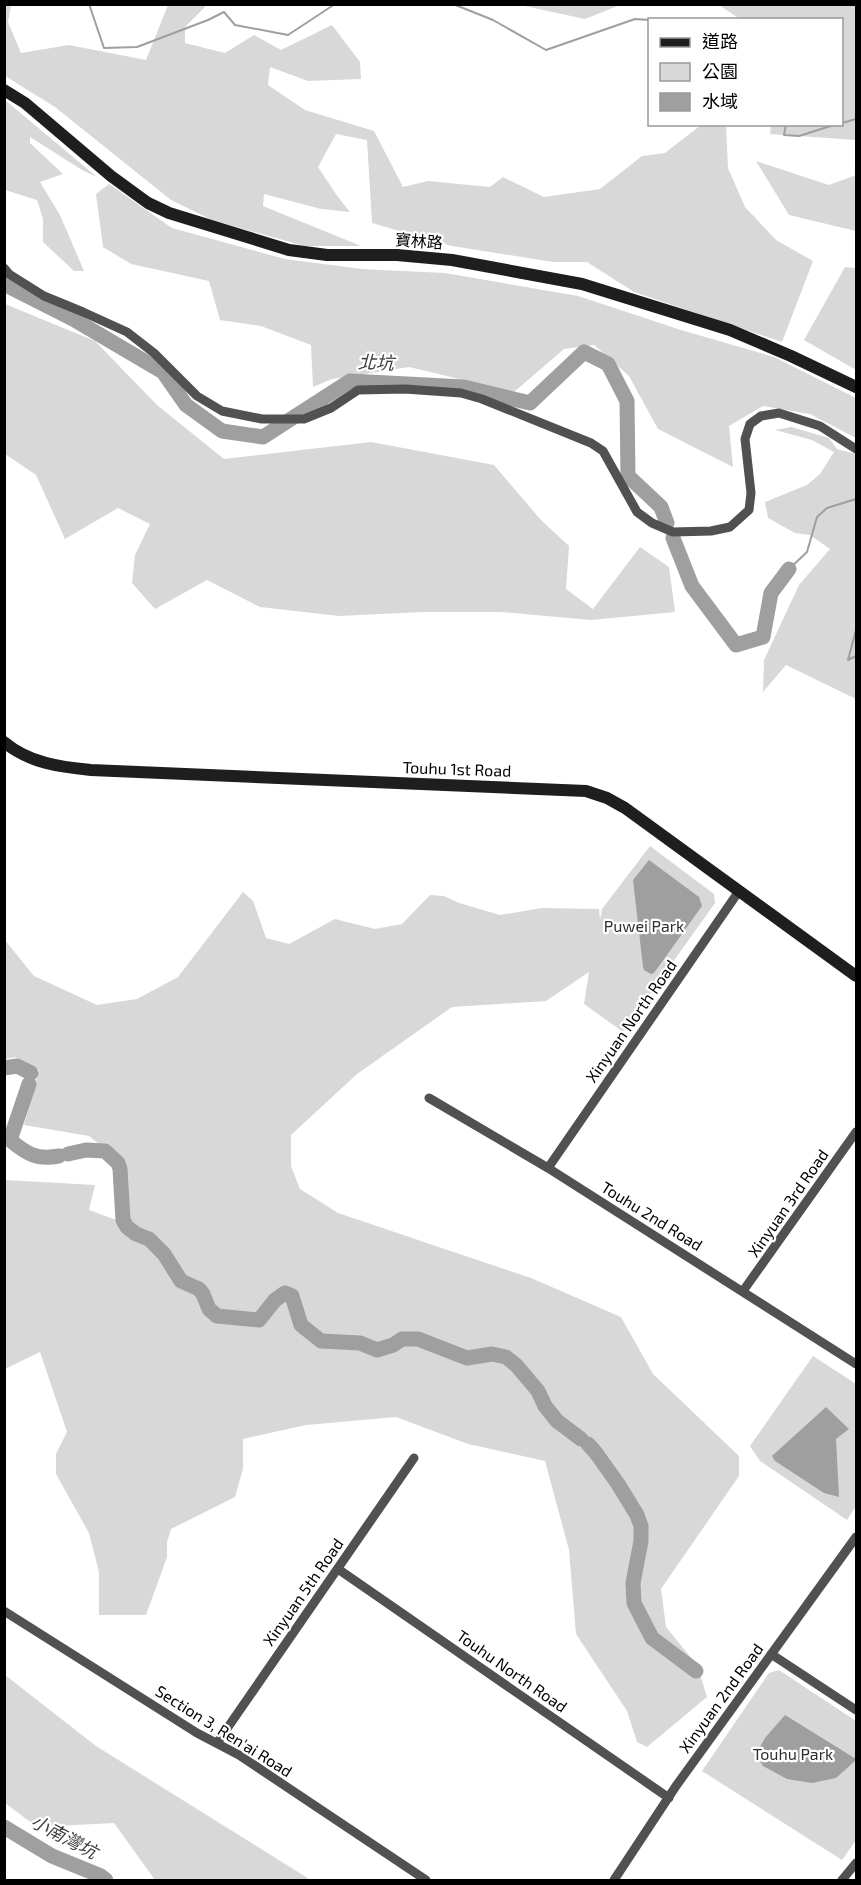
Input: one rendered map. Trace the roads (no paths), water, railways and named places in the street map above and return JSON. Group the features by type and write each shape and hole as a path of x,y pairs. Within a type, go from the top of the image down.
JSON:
{"main road":[{"name":"寶林路","path":"4,90 26,103 111,176 148,203 169,213 289,250 327,255 397,255 452,260 582,284 730,330 856,387"},
{"name":"Touhu 1st Road","path":"4,742 14,751 39,762 63,768 586,791 607,798 625,808 856,976"}],"street":[{"path":"4,268 9,274 44,296 128,332 154,353 197,396 222,411 262,419 304,419 331,408 358,390 405,389 461,393 482,399 591,443 603,451 637,512 652,523 673,532 711,531 730,527 749,510 751,493 746,439 750,424 761,416 779,413 820,426 856,449"},
{"name":"Xinyuan North Road","path":"548,1168 739,891"},
{"name":"Touhu 2nd Road","path":"429,1098 548,1168 856,1364"},
{"name":"Xinyuan 3rd Road","path":"743,1291 856,1132"},
{"name":"Xinyuan 5th Road","path":"217,1743 414,1458"},
{"name":"Xinyuan 2nd Road","path":"615,1881 669,1798 856,1537"},
{"name":"Touhu North Road","path":"338,1569 669,1798"},
{"name":"Section 3, Ren'ai Road","path":"4,1611 188,1726 239,1755 426,1881"},
{"path":"771,1654 856,1710"},
{"path":"842,1881 856,1863"}],"water":[{"path":"649,860 699,897 702,906 651,974 643,967 633,880"},
{"path":"826,1407 849,1429 836,1439 839,1497 824,1493 775,1461 772,1456"},
{"path":"785,1715 856,1760 836,1778 812,1783 787,1779 763,1766 756,1754 765,1738"}],"waterway":[{"path":"89,4 104,48 137,47 224,12 235,25 288,35 335,4"},
{"path":"453,4 493,20 546,50 635,19 648,20"},
{"path":"843,123 856,119"},
{"path":"786,126 784,135 799,136 831,126"},
{"name":"北坑","path":"4,284 73,319 163,372 186,405 222,431 263,437 350,381 464,387 530,403 584,352 608,364 627,401 628,476 661,507 667,523"},
{"name":"北坑","path":"789,569 807,552 817,517 827,508 856,499"},
{"name":"北坑","path":"673,538 692,586 736,645 763,637 771,593 789,569"},
{"name":"北坑","path":"856,630 848,660 856,656"},
{"path":"4,1068 17,1066 31,1073"},
{"path":"29,1084 10,1140 32,1155 59,1156"},
{"path":"68,1154 86,1150 105,1151 118,1163 123,1220 127,1227 136,1234 149,1239 164,1254 181,1281 199,1289 209,1309 217,1316 259,1320 275,1300 285,1293 292,1296 301,1325 321,1341 360,1343 377,1350 393,1345 402,1339 418,1339 467,1358 492,1354 506,1357 538,1391 545,1406 557,1421 581,1439"},
{"path":"588,1444 618,1484 641,1526 641,1541 633,1583 634,1603 652,1638 696,1671"},
{"name":"小南灣坑","path":"4,1827 52,1856 106,1880"}],"park label":[{"name":"Puwei Park","path":"644,926"},
{"name":"Touhu Park","path":"793,1754"}]}
